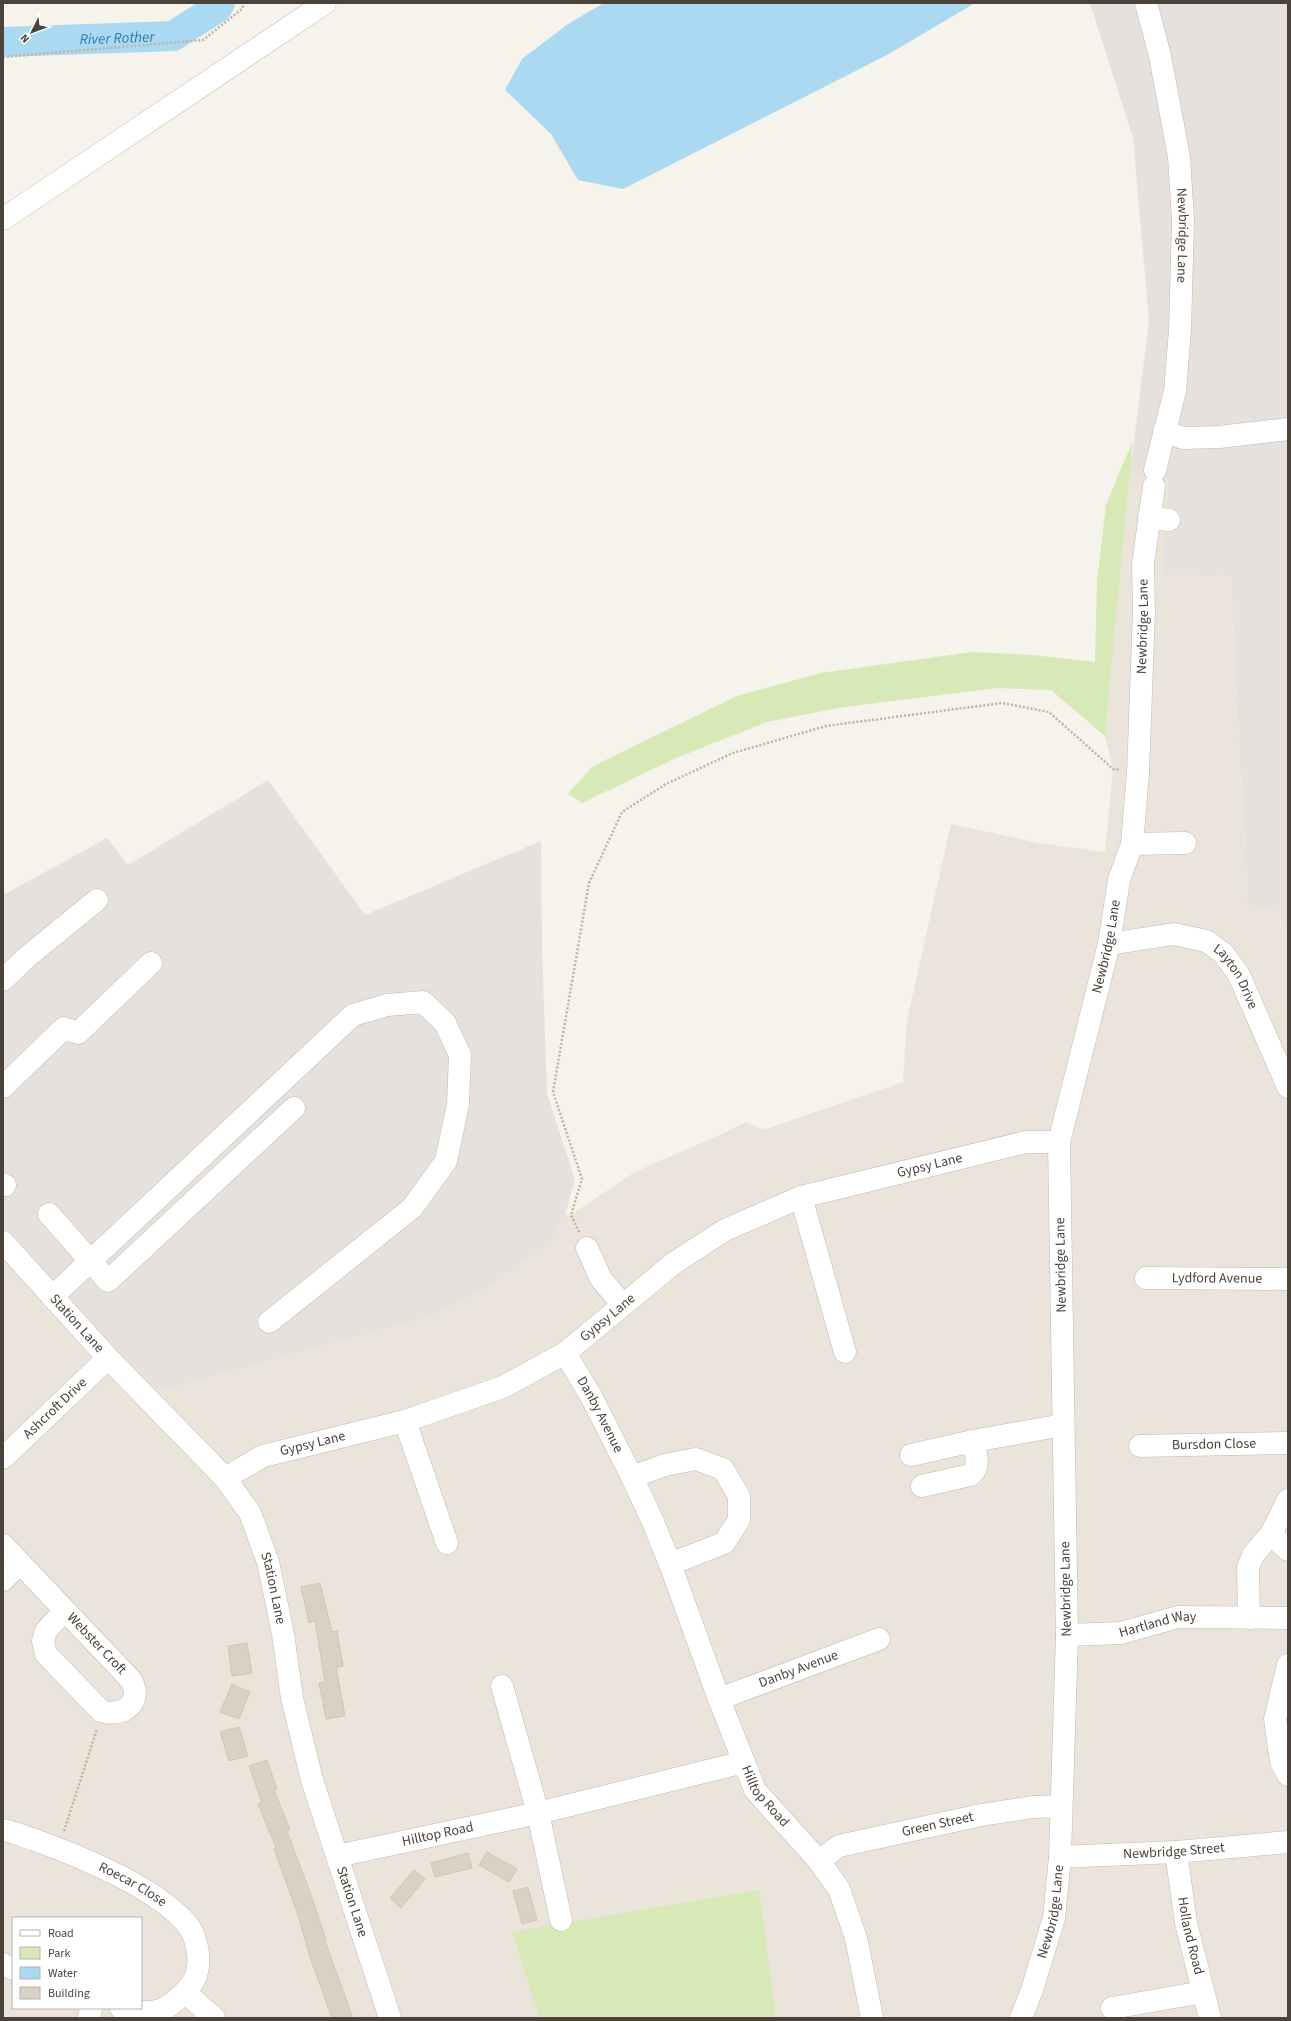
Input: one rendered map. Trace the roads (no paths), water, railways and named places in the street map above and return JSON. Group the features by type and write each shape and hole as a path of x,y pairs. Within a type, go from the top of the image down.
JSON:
{"street":[{"path":"3,219 325,3"},
{"name":"Newbridge Lane","path":"1021,2018 1032,1990 1054,1918 1060,1857 1067,1635 1059,1142 1109,944 1119,880 1132,844 1138,773 1144,611 1143,564 1159,518 1154,478 1175,390 1180,330 1183,220 1179,157 1160,56 1146,3"},
{"path":"1164,431 1183,438 1219,437 1288,429"},
{"path":"1132,844 1185,843"},
{"path":"3,980 27,957 97,900"},
{"name":"Layton Drive","path":"1109,944 1174,934 1206,940 1223,953 1240,975 1283,1091"},
{"path":"3,1087 64,1028 78,1033 150,963"},
{"path":"52,1297 353,1015 387,1005 423,1002 445,1022 460,1055 458,1104 446,1161 412,1208 269,1322"},
{"path":"49,1214 108,1281 294,1108"},
{"name":"Gypsy Lane","path":"225,1478 263,1456 405,1421 503,1387 565,1353 674,1263 725,1230 801,1197 1026,1142 1059,1142"},
{"path":"181,1176 199,1196"},
{"path":"801,1197 845,1352"},
{"name":"Station Lane","path":"3,1242 108,1358 225,1478 250,1513 268,1562 283,1634 292,1698 312,1780 390,2018"},
{"path":"587,1248 601,1279 623,1305"},
{"name":"Lydford Avenue","path":"1146,1278 1288,1280"},
{"name":"Danby Avenue","path":"565,1353 591,1396 632,1477 670,1564 719,1699 744,1762"},
{"name":"Ashcroft Drive","path":"3,1458 108,1358"},
{"path":"405,1421 447,1544"},
{"path":"911,1456 973,1441 1063,1425"},
{"path":"922,1486 970,1475 976,1471 978,1467 973,1441"},
{"name":"Bursdon Close","path":"1140,1446 1288,1443"},
{"path":"632,1477 665,1465 696,1459 723,1470 739,1496 739,1520 724,1543 670,1564"},
{"path":"1249,1618 1248,1568 1253,1554 1271,1534 1288,1500"},
{"path":"1271,1534 1288,1550"},
{"name":"Webster Croft","path":"3,1545 132,1681 135,1693 133,1702 122,1712 112,1714 103,1712 46,1654 43,1641 46,1630 64,1610"},
{"path":"3,1580 20,1563"},
{"name":"Hartland Way","path":"1067,1635 1121,1633 1178,1617 1288,1618"},
{"name":"Danby Avenue","path":"719,1699 879,1639"},
{"path":"1288,1665 1275,1719 1281,1762 1288,1775"},
{"path":"502,1686 538,1813 561,1920"},
{"name":"Hilltop Road","path":"337,1856 538,1813 744,1762 755,1790 819,1861 839,1889 856,1938 872,2018"},
{"name":"Green Street","path":"819,1861 839,1846 981,1815 1033,1807 1062,1806"},
{"name":"Roecar Close","path":"3,1830 59,1849 122,1878 164,1902 187,1923 197,1947 197,1972 185,1992 160,2010 134,2011 125,2009"},
{"name":"Newbridge Street","path":"1060,1857 1176,1852 1288,1842"},
{"name":"Holland Road","path":"1176,1852 1186,1923 1210,2018"},
{"path":"3,1964 12,1968"},
{"path":"185,1992 214,2018"},
{"path":"1112,2008 1203,1992"}],"water":[{"path":"604,3 975,3 887,55 623,189 578,180 551,134 505,90 522,59 568,24"}],"waterway":[{"name":"River Rother","path":"3,42 173,36 217,8 220,3"}]}
